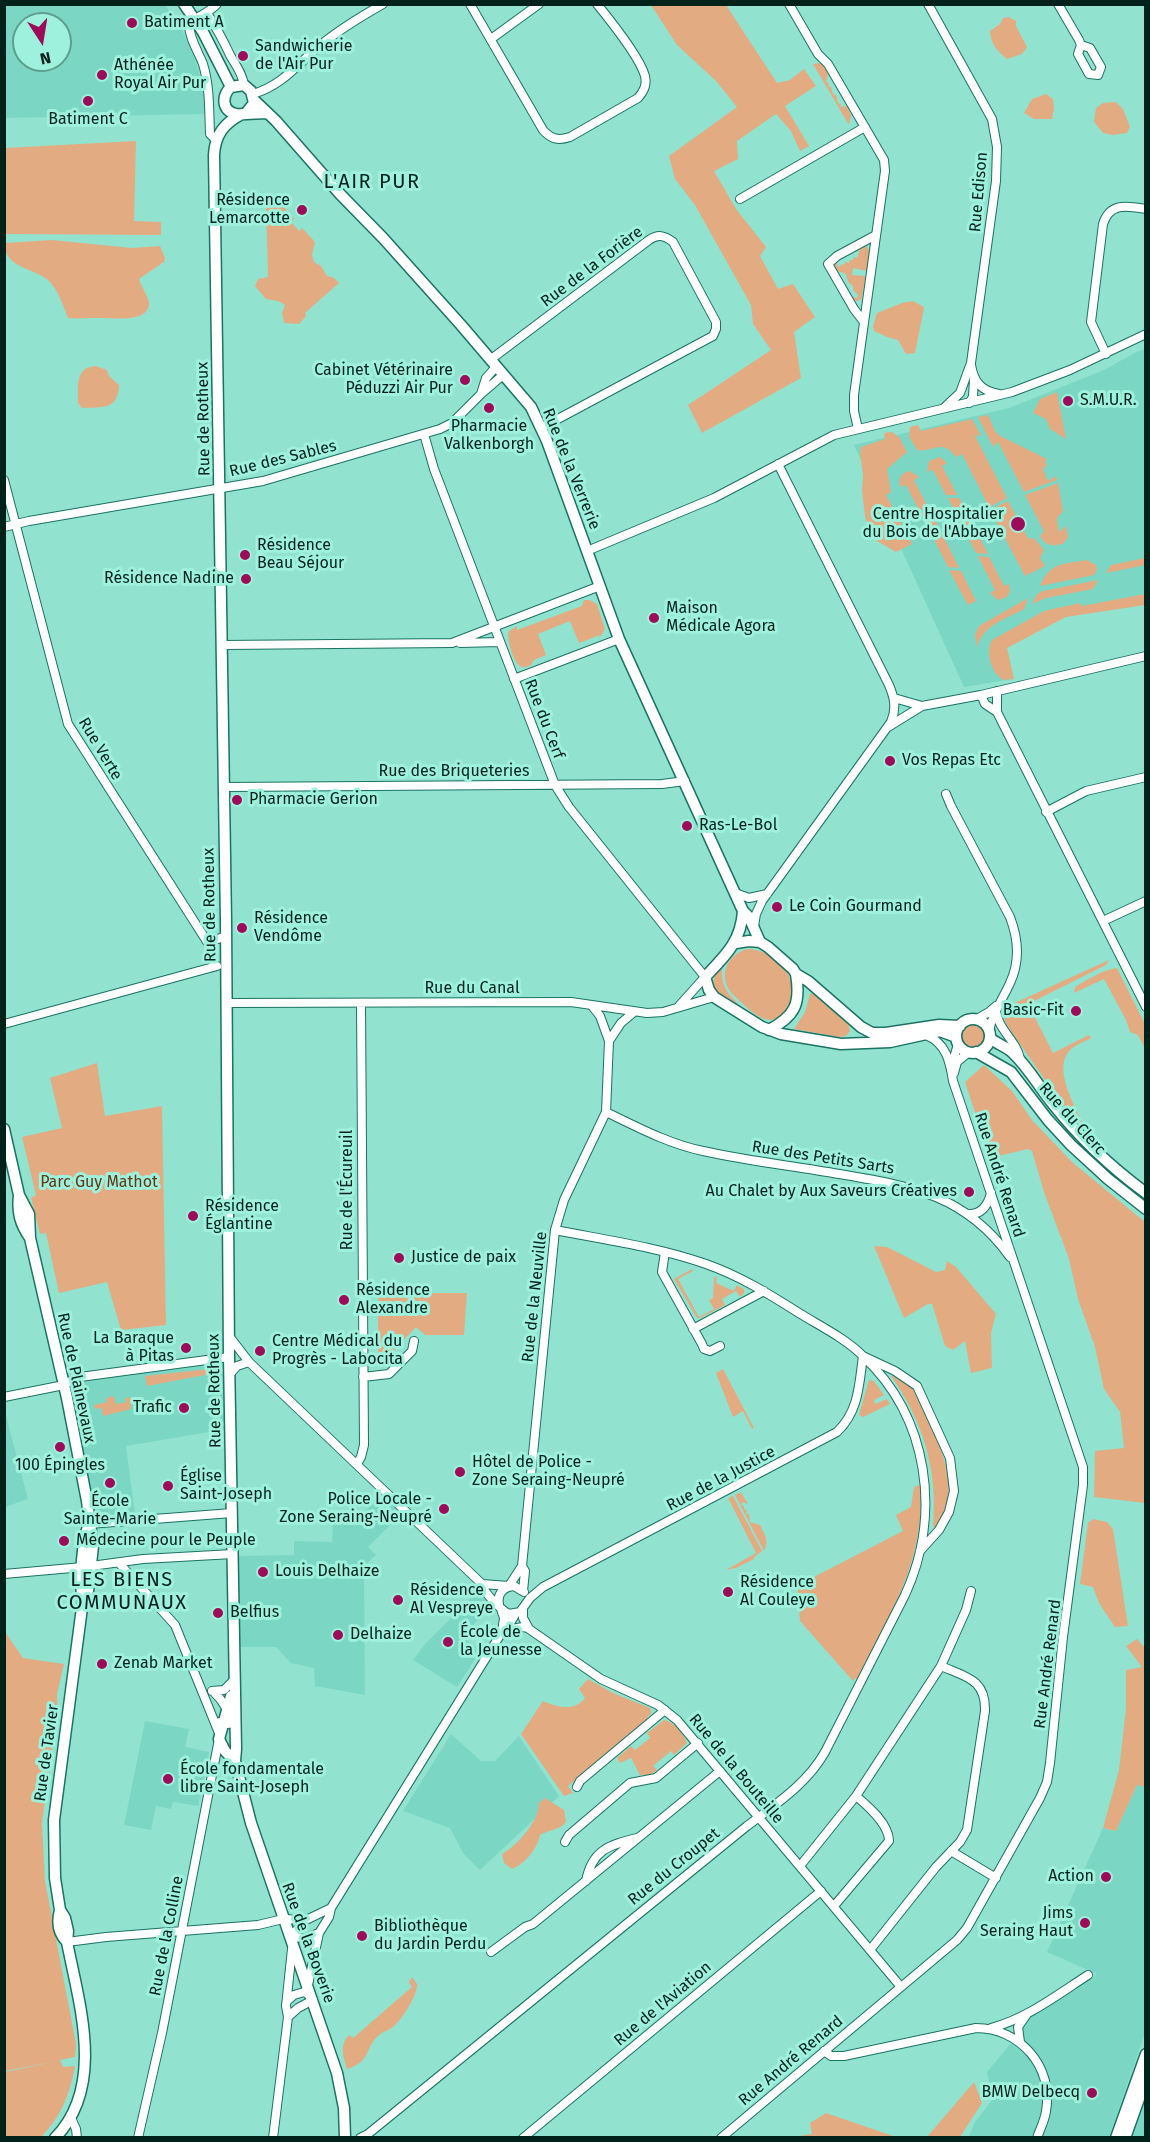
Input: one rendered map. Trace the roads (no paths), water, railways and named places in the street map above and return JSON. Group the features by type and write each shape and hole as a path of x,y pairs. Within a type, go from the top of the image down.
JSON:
{"street":[{"path":"184,4 195,18 231,87"},
{"path":"217,4 189,24 189,30 203,64 208,87 210,134 215,140 224,125 226,107 224,97 231,87 244,85"},
{"path":"224,125 244,114 252,106 254,97 271,88 336,34 383,4"},
{"path":"470,4 543,130 555,139 570,137 638,98 644,91 645,76 631,51 597,4"},
{"path":"491,39 539,4"},
{"path":"789,4 818,54 828,64 882,153 885,165 854,395 854,430"},
{"name":"Rue Edison","path":"928,4 981,96 995,130 998,167 970,379"},
{"path":"1058,4 1081,45"},
{"path":"207,13 222,35 242,74 244,85 254,97"},
{"name":"Rue de la Verrerie","path":"254,97 527,401 541,428 619,639 760,942"},
{"path":"226,107 232,113 266,113"},
{"path":"740,199 865,127"},
{"name":"Rue de Rotheux","path":"215,140 226,936 229,1375 237,1749 235,1761"},
{"path":"1106,354 1091,322 1103,224 1110,211 1115,208 1124,206 1146,209"},
{"path":"864,322 828,264 837,256 876,235"},
{"name":"Rue de la Forière","path":"497,367 649,240 662,236 673,242 716,322 713,336 541,428"},
{"path":"587,551 682,513 826,438 1006,394 1044,381 1146,334"},
{"name":"Rue des Sables","path":"4,528 282,476 424,434 452,423 481,394 497,367"},
{"path":"970,379 984,390 1006,394"},
{"path":"938,411 956,398 970,379"},
{"path":"969,403 974,391 970,379"},
{"name":"Rue du Cerf","path":"424,434 434,468 555,785 573,812 705,977"},
{"path":"754,928 759,907 767,894 894,716 894,698 778,464"},
{"name":"Rue Verte","path":"4,480 68,724 211,948 214,966"},
{"path":"452,643 600,586"},
{"path":"514,679 619,639"},
{"path":"222,645 500,642"},
{"path":"886,728 922,706 1146,657"},
{"path":"997,691 997,712 1146,1007"},
{"path":"981,694 985,704 997,712"},
{"path":"894,698 922,706"},
{"path":"1046,812 1095,788 1146,777"},
{"name":"Rue des Briqueteries","path":"224,787 662,784 685,780"},
{"path":"946,794 1013,926 1017,952 1010,984 991,1020 990,1034 985,1048 957,1062 953,1081"},
{"path":"741,902 767,894"},
{"path":"1103,921 1146,901"},
{"path":"741,902 753,910 759,907"},
{"path":"679,1006 736,943 740,932 741,902"},
{"path":"206,940 226,936"},
{"path":"736,943 760,942 867,1031 898,1036 939,1025 958,1035 973,1052"},
{"path":"4,1024 214,966 226,966"},
{"path":"769,1030 786,1019 795,1008 799,993 796,974"},
{"path":"705,977 714,997 752,1021 781,1034 841,1044 940,1031 958,1035"},
{"name":"Rue du Canal","path":"226,1003 571,1002 634,1012 663,1012 714,997"},
{"name":"Rue de l'Écureuil","path":"357,1464 364,1445 361,1003"},
{"name":"Rue de la Neuville","path":"523,1591 524,1569 522,1566 555,1230 564,1200 606,1112 609,1041 600,1016 592,1006"},
{"path":"958,1035 967,1020 976,1019 998,1007"},
{"path":"998,1007 998,1020 1016,1048 1020,1060"},
{"path":"609,1041 621,1023 634,1012"},
{"path":"976,1019 985,1024 990,1034"},
{"name":"Rue André Renard","path":"721,2138 962,1935 996,1878 1047,1782 1083,1485 1083,1467 943,1046 934,1038 924,1034"},
{"name":"Rue du Clerc","path":"990,1034 1000,1046 1012,1052 1020,1060 1067,1121 1146,1193"},
{"name":"Rue André Renard","path":"951,1068 958,1035"},
{"name":"Rue du Clerc","path":"973,1052 1011,1072 1048,1120 1077,1151 1146,1209"},
{"name":"Rue des Petits Sarts","path":"606,1112 657,1136 687,1147 901,1184 924,1192 968,1214 996,1239 1015,1266"},
{"name":"Rue de Plainevaux","path":"4,1129 20,1195 19,1216 30,1238 85,1487 93,1539 87,1566"},
{"path":"968,1214 978,1213 985,1207 991,1191"},
{"name":"Rue du Croupet","path":"555,1230 665,1252 722,1270 764,1291 839,1338 863,1356 895,1371 917,1386 950,1458 954,1491 949,1512 941,1528 920,1551"},
{"path":"665,1252 662,1272 693,1329 707,1350 720,1346"},
{"path":"693,1329 764,1291"},
{"path":"229,1336 246,1360"},
{"path":"363,1377 389,1374 412,1351 414,1341"},
{"path":"4,1397 63,1384 80,1377 229,1357 237,1352 482,1584 483,1590 500,1606 517,1612 523,1618 526,1627 504,1631 504,1618 500,1606 499,1595 509,1586"},
{"name":"Rue du Croupet","path":"360,2138 368,2134 738,1832 759,1818 802,1782 819,1763 915,1573 927,1501 918,1444 895,1396 863,1356"},
{"name":"Rue de la Justice","path":"308,1986 319,1933 329,1917 331,1908 517,1612 542,1588 837,1432 845,1424 856,1404 863,1356"},
{"path":"229,1375 246,1360"},
{"path":"89,1524 232,1513"},
{"name":"Rue de Plainevaux","path":"87,1566 83,1549 89,1524"},
{"path":"4,1574 143,1559 233,1554"},
{"path":"119,1563 176,1625 219,1728 225,1751 235,1761"},
{"name":"Rue de Tavier","path":"83,1600 88,1594 90,1581 87,1566"},
{"name":"Rue de Tavier","path":"55,2138 71,2118 80,2094 84,2074 85,2044 66,1942 68,1935 66,1923 60,1910 54,1861 54,1820 87,1566"},
{"name":"Rue de la Neuville","path":"509,1586 522,1566"},
{"path":"524,1577 530,1584 542,1588"},
{"path":"482,1584 518,1587 526,1596 517,1612"},
{"name":"Rue de la Justice","path":"523,1591 542,1588"},
{"path":"800,1866 856,1796 941,1666 966,1610 971,1591"},
{"name":"Rue de la Bouteille","path":"517,1612 526,1627 601,1679 650,1701 677,1720 901,1987"},
{"path":"870,1950 964,1835 968,1824 985,1703 983,1690 977,1683 941,1666"},
{"path":"205,1698 207,1693 224,1690 234,1684"},
{"path":"219,1728 234,1684"},
{"path":"213,1691 235,1723 219,1728"},
{"path":"577,1787 580,1781 665,1710"},
{"name":"Rue de la Colline","path":"138,2138 160,2042 219,1728"},
{"path":"565,1842 573,1831 630,1783 637,1780 651,1781 698,1743"},
{"name":"Rue de la Boverie","path":"235,1761 251,1823 338,2073 344,2108 345,2138"},
{"path":"491,1952 532,1924 720,1771"},
{"path":"834,1906 888,1841 887,1829 856,1796"},
{"path":"586,1881 592,1863 603,1850 613,1844 639,1838"},
{"path":"951,1851 996,1878"},
{"name":"Rue de l'Aviation","path":"523,2138 821,1891"},
{"path":"273,2138 288,2017 286,2011 291,1940 306,1920 331,1908"},
{"path":"66,1942 266,1924 283,1919 306,1920"},
{"path":"291,1940 319,1933"},
{"path":"824,2051 831,2056 844,2056 970,2029 989,2029 1027,2014 1088,1975"},
{"path":"287,2001 294,1995 304,1992 313,1999 288,2017"},
{"path":"1020,2042 1018,2031 1027,2014"},
{"path":"1006,2024 1007,2035"},
{"path":"989,2029 1020,2042 1035,2056 1041,2068 1046,2084 1046,2112 1037,2138"},
{"path":"1007,2035 1018,2031"},
{"path":"1116,2138 1146,2054"},
{"path":"1125,2138 1146,2079"},
{"path":"71,2118 77,2138"}],"place":[{"name":"Batiment A","path":"132,23"},
{"name":"Sandwicherie de l'Air Pur","path":"243,56"},
{"name":"Athénée Royal Air Pur","path":"102,75"},
{"name":"Batiment C","path":"88,101"},
{"name":"Résidence Lemarcotte","path":"302,210"},
{"name":"Cabinet Vétérinaire Péduzzi Air Pur","path":"465,380"},
{"name":"S.M.U.R.","path":"1068,401"},
{"name":"Pharmacie Valkenborgh","path":"489,408"},
{"name":"Centre Hospitalier du Bois de l'Abbaye","path":"1018,524"},
{"name":"Résidence Beau Séjour","path":"245,555"},
{"name":"Résidence Nadine","path":"246,579"},
{"name":"Maison Médicale Agora","path":"654,618"},
{"name":"Vos Repas Etc","path":"890,761"},
{"name":"Pharmacie Gerion","path":"237,800"},
{"name":"Ras-Le-Bol","path":"687,826"},
{"name":"Le Coin Gourmand","path":"777,907"},
{"name":"Résidence Vendôme","path":"242,928"},
{"name":"Basic-Fit","path":"1076,1011"},
{"name":"Au Chalet by Aux Saveurs Créatives","path":"969,1192"},
{"name":"Résidence Églantine","path":"193,1216"},
{"name":"Justice de paix","path":"399,1258"},
{"name":"Résidence Alexandre","path":"344,1300"},
{"name":"La Baraque à Pitas","path":"186,1348"},
{"name":"Centre Médical du Progrès - Labocita","path":"260,1351"},
{"name":"Trafic","path":"184,1408"},
{"name":"100 Épingles","path":"60,1447"},
{"name":"Hôtel de Police - Zone Seraing-Neupré","path":"460,1472"},
{"name":"École Sainte-Marie","path":"110,1483"},
{"name":"Église Saint-Joseph","path":"168,1486"},
{"name":"Police Locale - Zone Seraing-Neupré","path":"444,1509"},
{"name":"Médecine pour le Peuple","path":"64,1541"},
{"name":"Louis Delhaize","path":"263,1572"},
{"name":"Résidence Al Couleye","path":"728,1592"},
{"name":"Résidence Al Vespreye","path":"398,1600"},
{"name":"Belfius","path":"218,1613"},
{"name":"Delhaize","path":"338,1635"},
{"name":"École de la Jeunesse","path":"448,1642"},
{"name":"Zenab Market","path":"102,1664"},
{"name":"École fondamentale libre Saint-Joseph","path":"168,1779"},
{"name":"Action","path":"1106,1877"},
{"name":"Jims Seraing Haut","path":"1085,1923"},
{"name":"Bibliothèque du Jardin Perdu","path":"362,1936"},
{"name":"BMW Delbecq","path":"1092,2093"}],"district":[{"name":"L'AIR PUR","path":"372,182"},
{"name":"LES BIENS COMMUNAUX","path":"122,1592"}],"park label":[{"name":"Parc Guy Mathot","path":"99,1183"}]}
